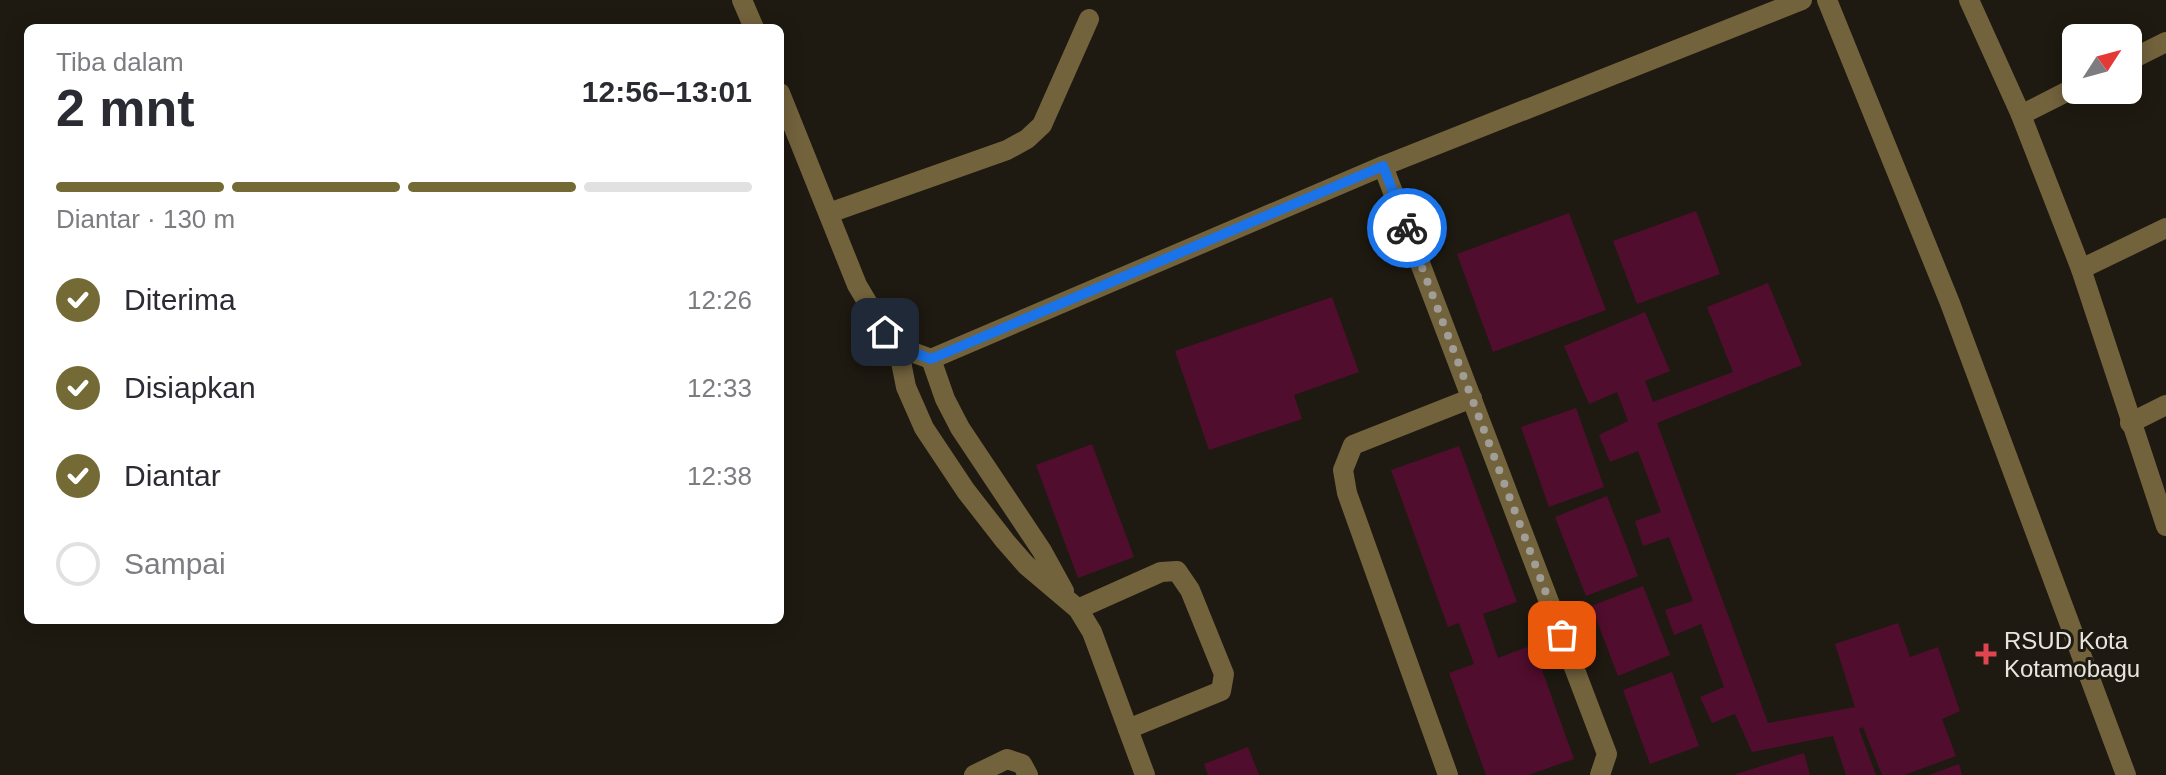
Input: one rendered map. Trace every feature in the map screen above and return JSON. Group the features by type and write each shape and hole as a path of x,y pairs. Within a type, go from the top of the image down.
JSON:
{"street":[{"path":"742,0 752,24"},
{"path":"784,103 857,285 885,332 898,347 931,359 1383,166 1802,0"},
{"path":"1827,0 1950,303 2126,775"},
{"path":"1969,0 2021,115 2081,269 2166,526"},
{"path":"829,213 1007,150 1027,139 1042,125 1089,19"},
{"path":"2142,54 2166,42"},
{"path":"2021,115 2062,94"},
{"path":"1383,166 1607,754 1600,775"},
{"path":"2081,269 2166,228"},
{"path":"898,347 906,387 924,428 966,491 1026,565 1072,603"},
{"path":"931,359 945,399 960,428 1092,632 1145,775"},
{"path":"1448,775 1347,493 1343,470 1353,445 1472,398"},
{"path":"2130,423 2166,405"},
{"path":"1072,603 1161,572 1177,571 1190,590 1224,674 1221,691 1128,729"},
{"path":"974,775 1007,759 1022,764 1028,775"}],"building":[{"path":"1696,211 1720,274 1637,304 1613,241"},
{"path":"1569,213 1606,310 1493,352 1457,254"},
{"name":"RSUD Kota Kotamobagu","path":"1768,283 1802,365 1657,423 1768,723 1855,707 1835,644 1898,623 1910,657 1938,647 1960,711 1942,719 1956,756 1904,775 1882,775 1863,727 1859,729 1876,775 1846,775 1833,736 1752,752 1735,714 1712,723 1700,697 1724,687 1701,624 1674,635 1665,610 1693,601 1669,537 1643,546 1635,521 1661,512 1638,451 1610,462 1599,435 1628,421 1617,392 1589,404 1564,346 1645,312 1670,371 1645,381 1653,402 1733,372 1707,307"},
{"path":"1332,297 1359,372 1294,395 1302,419 1209,450 1175,351"},
{"path":"1576,408 1604,487 1549,507 1521,427"},
{"path":"1092,444 1134,557 1078,578 1036,465"},
{"path":"1459,446 1517,602 1483,614 1498,658 1533,645 1574,759 1528,775 1486,775 1449,673 1474,664 1459,623 1448,627 1391,470"},
{"path":"1607,496 1638,576 1586,596 1555,517"},
{"path":"1643,586 1670,655 1618,676 1591,606"},
{"path":"1672,672 1699,746 1650,764 1623,690"},
{"path":"1248,747 1259,775 1208,775 1204,764"},
{"path":"1804,753 1810,775 1736,775 1736,774"},
{"path":"1959,764 1962,775 1929,775"}],"way so far":[{"path":"1407,228 1562,635"}],"place":[{"name":"RSUD Kota Kotamobagu","path":"1986,654"}],"route":[{"path":"885,332 898,347 931,359 1383,166 1407,228"}]}
